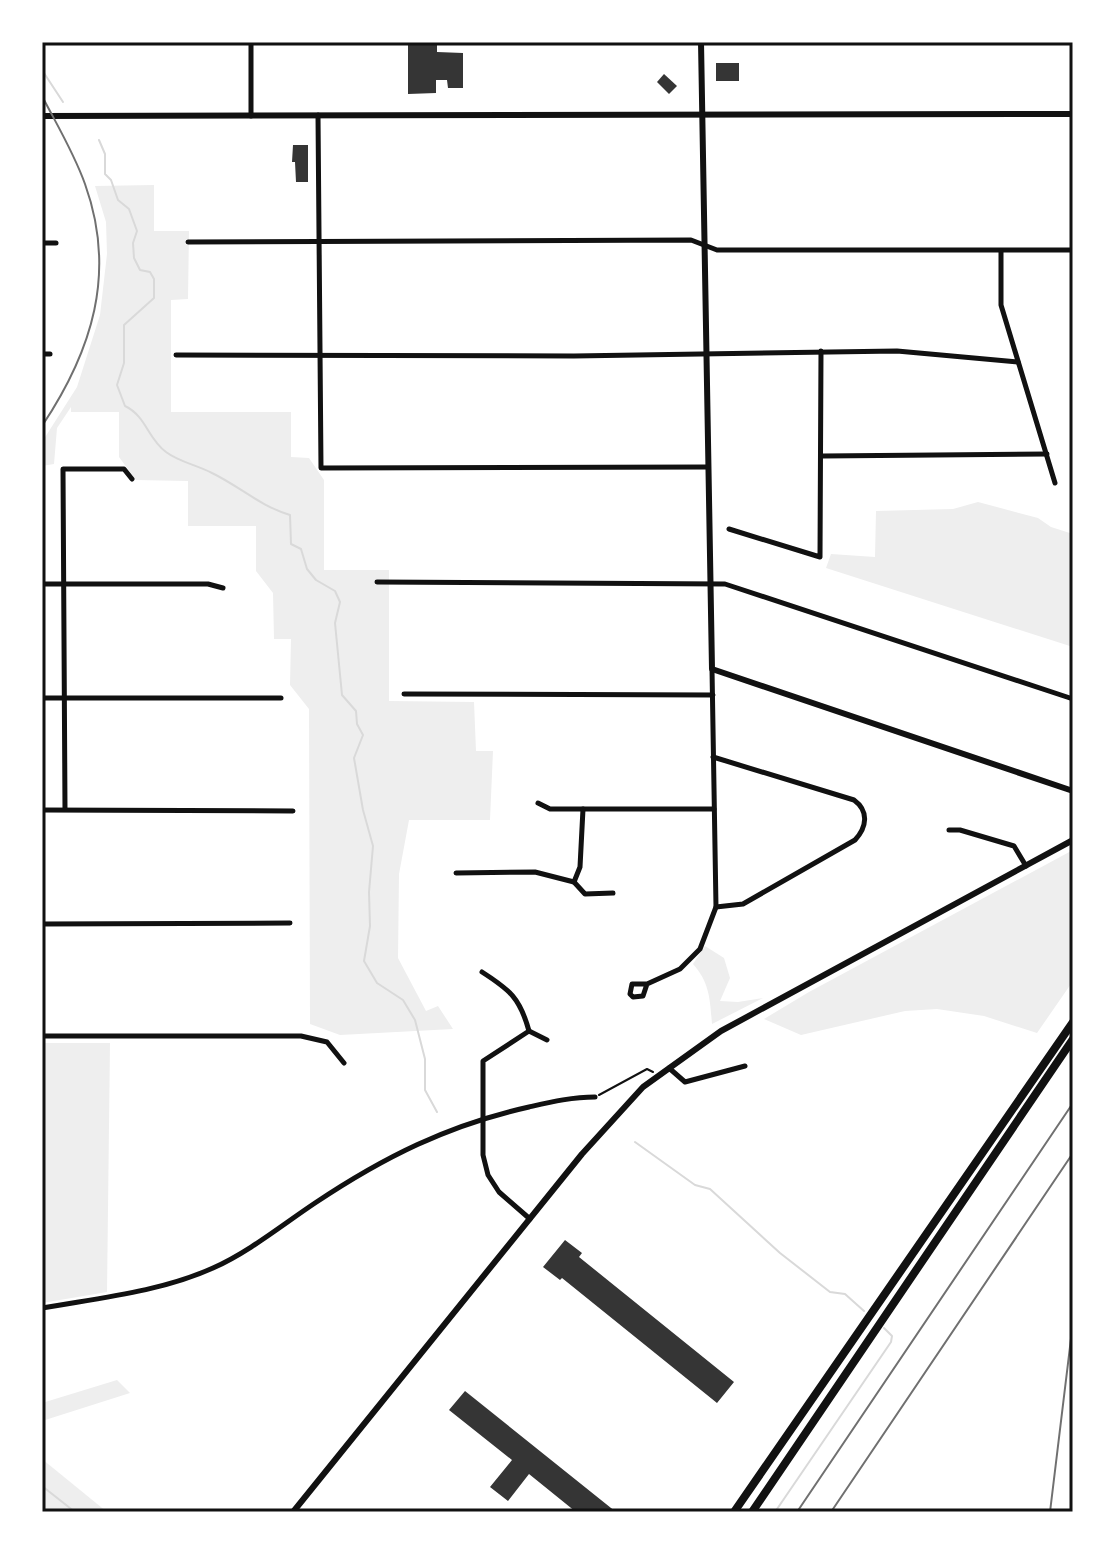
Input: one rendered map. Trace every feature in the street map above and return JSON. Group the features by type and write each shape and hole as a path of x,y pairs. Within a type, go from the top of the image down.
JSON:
{"highway":[{"path":"734,1512 1073,1022"},
{"path":"752,1512 1073,1039"}],"street":[{"path":"251,42 251,116"},
{"path":"647,984 680,969 700,949 716,907 701,42"},
{"path":"42,116 1073,114"},
{"path":"318,115 321,468 707,467"},
{"path":"188,242 691,240 717,250 1073,250"},
{"path":"42,243 56,243"},
{"path":"1001,251 1001,305 1055,483"},
{"path":"729,529 820,557 823,456 821,351"},
{"path":"176,355 574,356 897,351 1018,362"},
{"path":"42,354 50,354"},
{"path":"823,456 1047,454"},
{"path":"65,809 63,469 124,469 132,479"},
{"path":"377,582 725,584 1073,699"},
{"path":"42,584 208,584 223,588"},
{"path":"712,669 1073,791"},
{"path":"404,694 713,695"},
{"path":"42,698 281,698"},
{"path":"713,757 854,800 865,814 862,830 855,840 743,904 716,907"},
{"path":"538,803 550,809 714,809"},
{"path":"574,882 580,867 583,809"},
{"path":"42,810 293,811"},
{"path":"949,830 960,830 1014,846 1026,866"},
{"path":"293,1512 582,1154 643,1087 721,1031 1073,840"},
{"path":"456,873 535,872 574,882 585,894 613,893"},
{"path":"42,924 290,923"},
{"path":"482,972 509,989 523,1007 529,1031 547,1040"},
{"path":"529,1031 483,1061 483,1155 488,1175 499,1192 530,1219"},
{"path":"42,1036 301,1036 327,1042 344,1063"},
{"path":"668,1067 685,1082 745,1066"},
{"path":"42,1308 156,1287 216,1267 362,1172 438,1133 484,1117 576,1097 595,1097"}],"path":[{"path":"605,1092 647,1069 653,1071"}],"shaded area":[{"path":"154,185 154,231 189,231 188,299 171,300 171,412 291,412 291,457 309,458 324,480 324,570 389,570 389,701 474,702 476,751 493,751 490,820 409,820 399,874 398,958 426,1011 438,1006 453,1029 340,1035 310,1024 309,709 290,685 291,639 274,639 273,593 256,571 256,526 188,526 188,481 136,480 119,457 119,412 71,412 71,407 57,428 54,464 42,466 42,442 77,387 100,315 107,254 106,222 95,186"},
{"path":"978,502 1038,518 1051,527 1073,534 1073,647 826,568 831,554 875,557 876,511 953,509"},
{"path":"1073,850 1073,981 1037,1033 984,1016 937,1009 905,1011 801,1035 764,1019 809,992"},
{"path":"705,946 724,958 730,978 720,1001 763,998 712,1024 706,985 693,964"},
{"path":"42,1043 110,1043 107,1292 42,1303"},
{"path":"117,1380 130,1393 42,1421 42,1403"},
{"path":"42,1459 107,1512 44,1512"}],"building":[{"path":"408,42 437,42 437,52 463,53 463,88 448,88 447,80 436,80 436,93 408,94"},
{"path":"716,63 739,63 739,81 716,81"},
{"path":"664,74 677,86 669,94 657,82"},
{"path":"293,145 308,145 308,182 296,182"},
{"path":"565,1240 582,1253 579,1257 734,1382 717,1403 562,1278 560,1280 543,1267"},
{"path":"465,1391 616,1512 576,1512 529,1474 508,1501 490,1487 512,1460 449,1410"}],"waterway":[{"path":"42,70 63,102"},
{"path":"99,140 105,154 105,174 111,180 118,200 129,209 137,231 133,243 134,258 140,270 150,272 154,279 154,298 124,325 124,363 117,385 125,406 138,416 160,447 171,455 290,515 291,544 301,549 307,569 316,580 335,591 340,602 335,623 342,695 356,711 357,724 363,735 354,758 373,846 370,926 364,961 377,983 403,1000 415,1020 425,1059 425,1090 437,1112"},
{"path":"635,1142 695,1185 710,1189 780,1253 830,1292 845,1294 864,1311"},
{"path":"775,1512 891,1342 892,1336 884,1328"},
{"path":"42,1486 75,1512"}],"railway":[{"path":"42,96 85,184 99,249 99,280 86,340 60,398 42,426"},
{"path":"797,1512 1073,1103"},
{"path":"831,1512 1073,1153"},
{"path":"1050,1512 1073,1322"}]}
